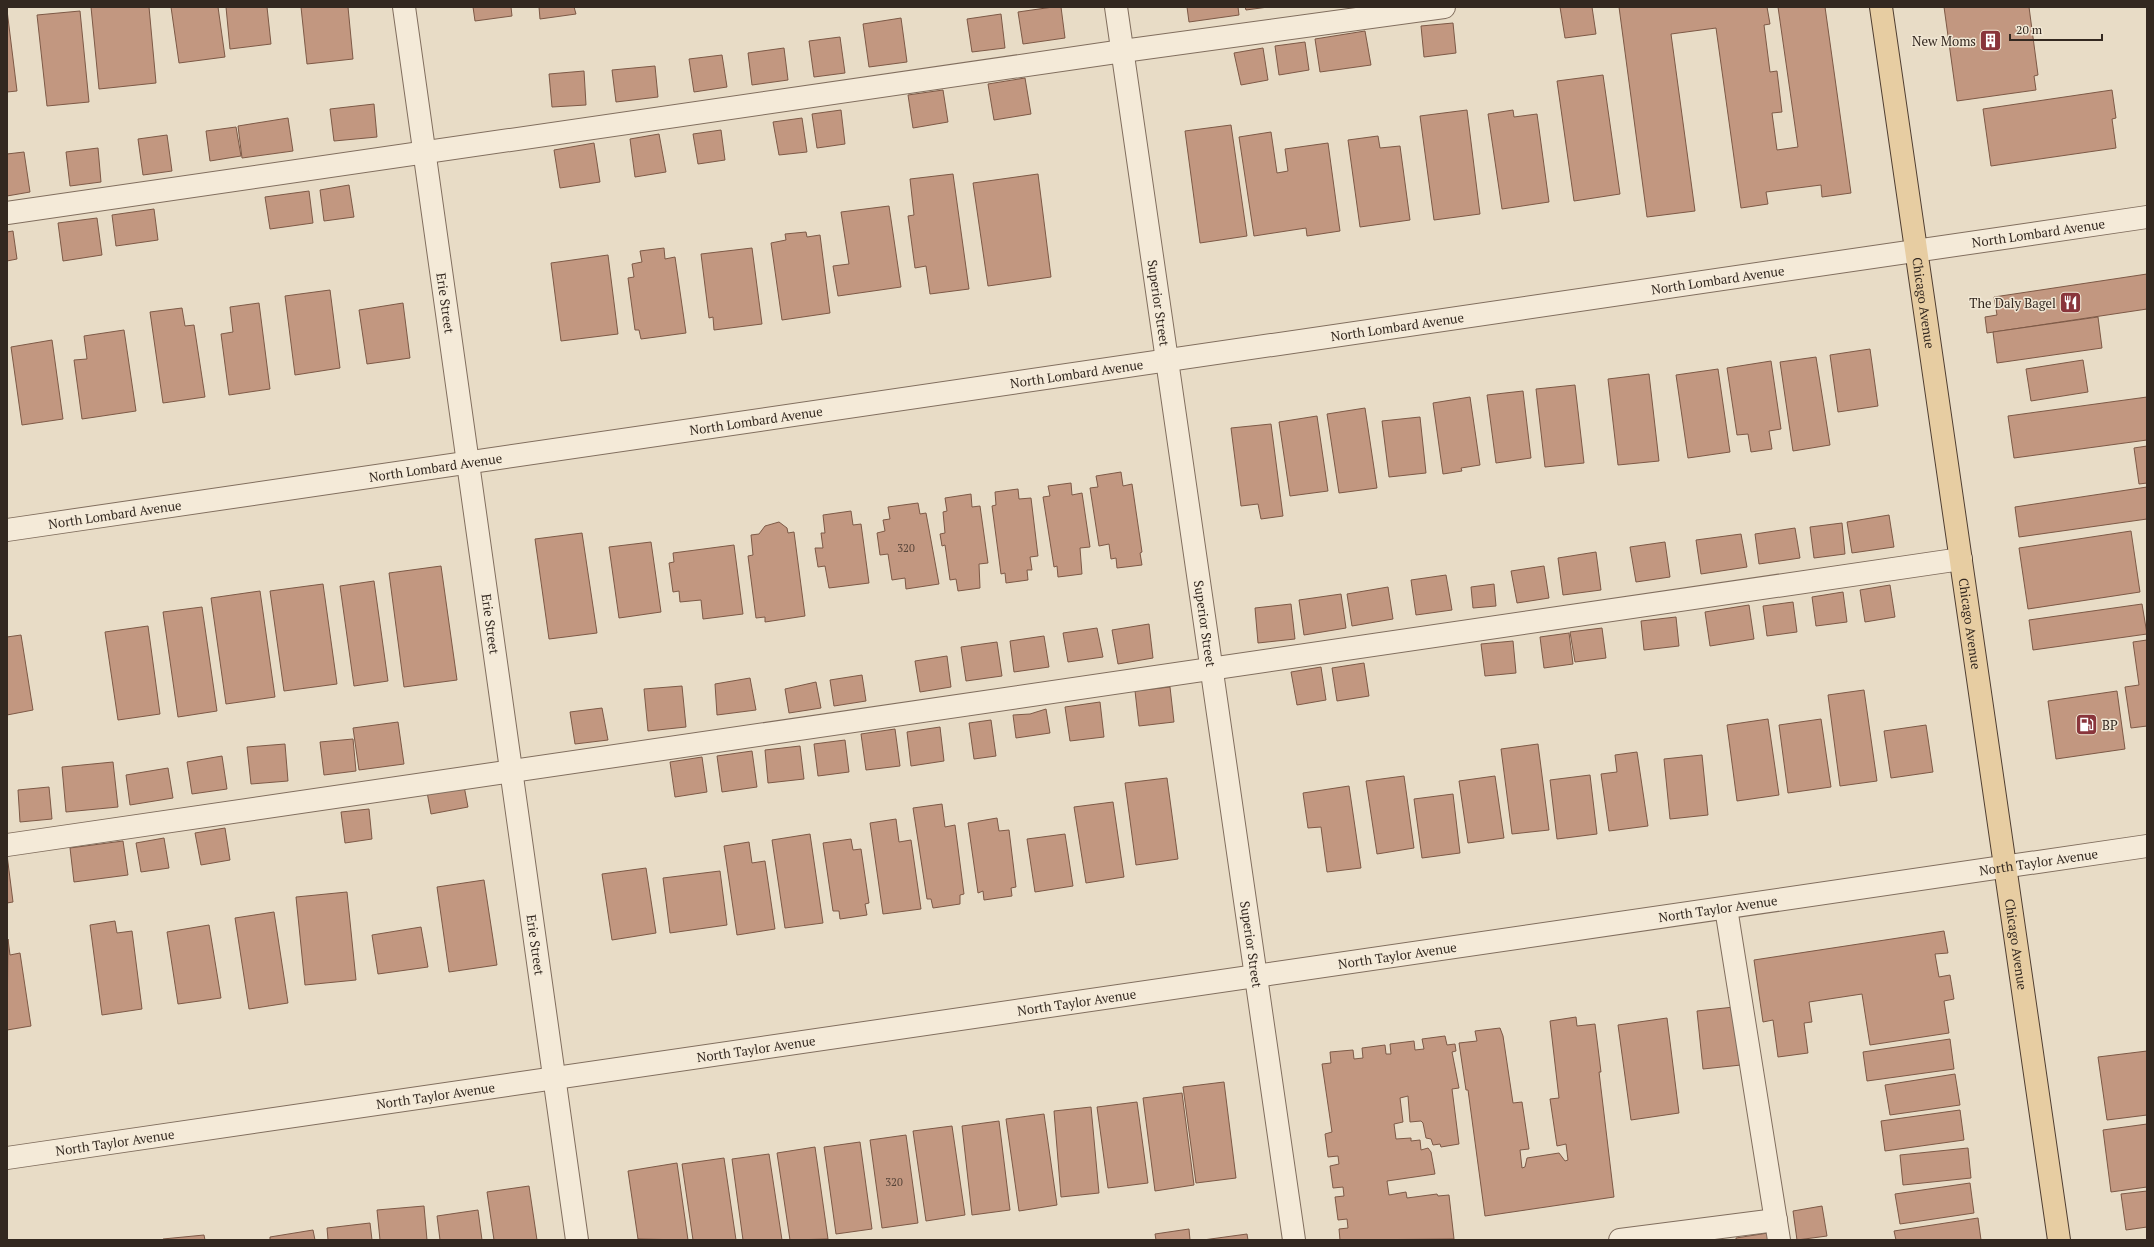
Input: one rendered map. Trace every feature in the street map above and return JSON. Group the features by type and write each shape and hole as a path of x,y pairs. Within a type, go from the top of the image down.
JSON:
{"main road":[{"name":"Chicago Avenue","path":"1881,7 2059,1240"}],"street":[{"name":"Erie Street","path":"404,7 577,1240"},
{"name":"Superior Street","path":"1116,7 1294,1240"},
{"path":"7,213 1123,51 1444,7"},
{"name":"North Lombard Avenue","path":"7,530 468,464 2147,217"},
{"path":"7,845 1961,558"},
{"name":"North Taylor Avenue","path":"7,1158 2147,846"},
{"path":"1620,1240 1778,1230 1726,908"}],"building":[{"path":"91,7 149,7 156,83 99,89"},
{"path":"171,7 218,7 225,57 179,63"},
{"path":"226,7 267,7 271,44 230,49"},
{"path":"301,7 348,7 353,59 307,64"},
{"path":"473,7 511,7 512,16 475,21"},
{"path":"539,7 574,7 576,14 540,19"},
{"path":"1061,7 1065,38 1023,44 1018,12"},
{"path":"1187,7 1238,7 1239,15 1189,22"},
{"path":"1245,7 1268,7 1246,10"},
{"path":"1560,7 1592,7 1596,34 1565,38"},
{"path":"1619,7 1767,7 1770,24 1764,25 1770,72 1777,71 1782,112 1772,113 1777,150 1798,147 1778,7 1825,7 1851,193 1822,197 1821,185 1766,192 1768,204 1741,208 1716,28 1671,34 1695,211 1647,217"},
{"name":"New Moms","path":"1944,7 2029,7 2038,75 2034,76 2036,90 1957,101"},
{"path":"7,10 17,91 7,92"},
{"path":"80,11 89,102 47,106 37,15"},
{"path":"1001,14 1005,48 972,52 967,19"},
{"path":"901,18 907,62 869,67 863,24"},
{"path":"1453,23 1456,53 1424,57 1421,26"},
{"path":"1365,31 1371,65 1320,72 1315,39"},
{"path":"840,37 845,73 814,77 809,41"},
{"path":"1305,42 1309,70 1279,75 1275,46"},
{"path":"784,48 788,80 752,85 748,53"},
{"path":"1263,48 1268,80 1241,85 1234,53"},
{"path":"722,55 727,87 694,92 689,59"},
{"path":"655,66 658,97 616,102 612,70"},
{"path":"584,71 586,105 552,107 549,74"},
{"path":"1603,75 1620,194 1574,201 1557,81"},
{"path":"1025,78 1031,114 994,120 988,84"},
{"path":"943,90 948,122 913,128 908,95"},
{"path":"2112,90 2116,118 2112,119 2116,148 1991,166 1983,109"},
{"path":"374,104 377,137 334,141 330,109"},
{"path":"841,110 845,144 817,148 812,114"},
{"path":"1467,110 1480,214 1434,220 1420,116"},
{"path":"1513,110 1514,117 1537,114 1549,202 1502,209 1488,114"},
{"path":"288,118 293,151 242,158 238,126"},
{"path":"802,118 807,152 779,155 773,122"},
{"path":"1231,125 1247,236 1200,243 1185,131"},
{"path":"236,127 241,156 210,161 206,131"},
{"path":"721,130 725,160 698,164 693,134"},
{"path":"1271,132 1277,173 1288,171 1285,149 1328,143 1340,231 1307,236 1306,228 1254,236 1239,137"},
{"path":"659,134 666,172 635,177 630,139"},
{"path":"167,135 172,171 143,175 138,139"},
{"path":"1378,136 1380,148 1400,146 1410,220 1360,227 1348,140"},
{"path":"594,143 600,182 560,188 554,150"},
{"path":"98,148 101,182 70,186 66,152"},
{"path":"24,152 30,192 7,196 7,154"},
{"path":"953,174 969,289 930,294 926,266 915,268 908,216 914,215 910,179"},
{"path":"1038,174 1051,277 988,286 973,183"},
{"path":"349,185 354,217 324,221 320,190"},
{"path":"309,191 313,223 270,229 265,197"},
{"path":"889,206 901,287 838,296 833,266 849,264 841,212"},
{"path":"154,209 158,240 116,246 112,215"},
{"path":"97,218 102,255 63,261 58,223"},
{"path":"13,231 17,259 7,261 7,232"},
{"path":"806,232 807,237 820,235 830,313 782,320 771,243 786,240 785,234"},
{"path":"664,248 665,259 675,257 686,333 641,339 639,330 635,330 628,278 634,277 632,264 642,262 640,251"},
{"path":"752,248 762,324 714,330 713,317 709,318 701,254"},
{"path":"608,255 618,334 561,341 551,263"},
{"name":"The Daly Bagel","path":"2147,274 2147,309 1987,333 1985,317 1997,315 1994,297"},
{"path":"330,290 340,368 295,375 285,296"},
{"path":"259,303 270,389 229,395 221,334 233,332 230,307"},
{"path":"403,303 410,358 367,364 359,310"},
{"path":"182,308 185,326 194,325 205,397 163,403 150,312"},
{"path":"2098,317 2102,348 1997,363 1993,332"},
{"path":"124,330 136,411 82,419 74,360 87,359 84,336"},
{"path":"52,340 63,419 22,425 11,347"},
{"path":"1870,349 1878,406 1838,412 1830,355"},
{"path":"1816,357 1830,445 1793,451 1780,362"},
{"path":"2083,360 2088,392 2031,401 2026,369"},
{"path":"1771,361 1781,429 1769,431 1772,449 1751,452 1748,434 1737,435 1727,368"},
{"path":"1718,369 1730,452 1688,458 1676,375"},
{"path":"1649,374 1659,461 1618,465 1608,379"},
{"path":"1575,385 1584,463 1545,467 1536,389"},
{"path":"1523,391 1531,458 1496,463 1487,395"},
{"path":"1470,397 1480,465 1461,468 1462,471 1443,474 1433,403"},
{"path":"2147,397 2147,440 2014,458 2008,416"},
{"path":"1365,408 1377,488 1339,493 1327,414"},
{"path":"1317,416 1328,491 1290,496 1279,422"},
{"path":"1420,417 1426,473 1389,477 1382,421"},
{"path":"1271,424 1283,516 1261,519 1258,504 1241,506 1231,428"},
{"path":"2147,446 2147,483 2139,484 2134,448"},
{"path":"1121,472 1123,486 1132,484 1142,552 1140,553 1142,565 1117,568 1116,558 1111,559 1109,544 1099,546 1090,488 1098,487 1096,476"},
{"path":"1071,483 1072,495 1082,493 1090,547 1080,548 1082,574 1058,577 1057,566 1054,567 1043,497 1050,496 1048,486"},
{"path":"2147,487 2147,519 2019,537 2015,507"},
{"path":"1018,489 1019,499 1031,498 1038,556 1030,557 1032,570 1027,570 1028,580 1006,583 1005,573 1001,574 992,506 996,505 995,492"},
{"path":"971,494 972,507 980,506 988,563 979,564 980,588 958,591 956,579 950,580 945,545 942,546 940,534 945,533 943,512 947,511 945,498"},
{"path":"918,503 920,514 926,513 939,584 906,589 905,578 892,580 888,554 880,555 877,533 885,531 883,520 890,519 888,507"},
{"path":"851,511 853,525 861,524 869,583 829,588 825,566 818,567 815,548 823,548 821,533 825,533 823,515"},
{"path":"1889,515 1894,547 1852,553 1847,522"},
{"path":"779,522 787,528 788,533 794,532 805,616 765,622 765,617 756,618 748,556 753,555 751,535 759,534 765,526"},
{"path":"1842,523 1845,554 1814,558 1810,527"},
{"path":"1795,528 1800,558 1759,564 1755,534"},
{"path":"2131,531 2140,592 2028,609 2019,548"},
{"path":"582,533 597,633 549,639 535,539"},
{"path":"1741,534 1747,567 1701,574 1696,540"},
{"path":"651,542 661,612 619,618 609,547"},
{"path":"1665,542 1670,577 1636,582 1630,547"},
{"path":"734,545 743,614 703,619 701,600 680,602 679,591 673,592 669,563 674,562 673,553"},
{"path":"1596,552 1601,590 1563,595 1558,558"},
{"path":"441,566 457,680 404,687 389,573"},
{"path":"1544,566 1549,598 1517,603 1511,571"},
{"path":"1446,575 1452,610 1416,615 1411,580"},
{"path":"374,581 388,681 354,686 340,586"},
{"path":"323,584 337,684 284,691 270,591"},
{"path":"1494,584 1496,606 1473,608 1471,587"},
{"path":"1890,585 1895,617 1865,622 1860,590"},
{"path":"1388,587 1393,619 1352,626 1347,594"},
{"path":"260,591 275,697 226,704 211,598"},
{"path":"1843,592 1847,622 1816,626 1812,597"},
{"path":"1341,594 1346,628 1304,635 1299,600"},
{"path":"1793,602 1797,632 1767,636 1763,606"},
{"path":"1291,604 1295,639 1258,643 1255,608"},
{"path":"2142,604 2147,634 2033,650 2029,620"},
{"path":"1749,605 1754,639 1710,646 1705,612"},
{"path":"202,607 217,711 178,717 163,612"},
{"path":"1676,617 1679,646 1644,650 1641,621"},
{"path":"1149,624 1153,658 1118,664 1112,630"},
{"path":"148,626 160,714 118,720 105,632"},
{"path":"1097,628 1103,657 1068,662 1063,633"},
{"path":"1602,628 1606,658 1575,662 1570,632"},
{"path":"1569,633 1573,664 1544,668 1540,637"},
{"path":"21,635 33,710 7,715 7,637"},
{"path":"1044,636 1049,667 1014,672 1010,641"},
{"path":"2147,640 2147,726 2131,728 2125,687 2139,685 2133,642"},
{"path":"1513,641 1516,673 1485,676 1481,644"},
{"path":"997,642 1002,676 966,681 961,647"},
{"path":"947,656 951,687 920,692 915,661"},
{"path":"1364,663 1369,696 1337,701 1332,668"},
{"path":"1321,667 1326,700 1297,705 1291,672"},
{"path":"862,675 866,701 834,706 830,680"},
{"path":"750,678 756,710 717,715 715,684"},
{"path":"816,682 821,708 789,713 785,689"},
{"path":"682,686 686,727 648,731 644,689"},
{"path":"1170,687 1174,722 1139,726 1135,691"},
{"path":"1864,690 1877,781 1840,786 1828,695"},
{"name":"BP","path":"2117,691 2125,749 2056,759 2048,701"},
{"path":"1100,702 1104,737 1070,741 1065,707"},
{"path":"602,708 608,740 575,744 570,712"},
{"path":"1046,709 1050,733 1016,738 1013,715 1030,714"},
{"path":"1768,719 1779,795 1737,801 1727,725"},
{"path":"1821,719 1831,787 1788,793 1779,725"},
{"path":"991,720 996,756 974,759 969,723"},
{"path":"398,722 404,764 359,770 353,728"},
{"path":"1926,725 1933,772 1891,778 1884,731"},
{"path":"940,727 944,761 911,766 907,732"},
{"path":"895,729 900,766 866,770 861,734"},
{"path":"353,739 356,771 324,775 320,742"},
{"path":"845,740 849,772 818,776 814,744"},
{"path":"285,744 288,781 251,784 247,747"},
{"path":"1538,744 1549,830 1512,834 1501,749"},
{"path":"800,746 804,779 768,783 765,750"},
{"path":"752,751 757,787 722,792 717,756"},
{"path":"1637,752 1648,826 1609,831 1601,774 1617,772 1615,755"},
{"path":"1702,755 1708,815 1670,819 1664,759"},
{"path":"222,756 227,789 192,794 187,762"},
{"path":"702,757 707,792 675,797 670,762"},
{"path":"113,762 118,807 66,812 62,767"},
{"path":"168,768 173,798 130,805 126,775"},
{"path":"1590,775 1597,834 1557,839 1550,780"},
{"path":"1404,776 1414,848 1377,854 1366,781"},
{"path":"1495,776 1504,838 1468,843 1459,781"},
{"path":"1167,778 1178,859 1136,865 1125,783"},
{"path":"464,786 468,807 431,814 427,792"},
{"path":"1349,786 1361,868 1327,872 1321,827 1308,828 1303,793"},
{"path":"49,787 52,819 20,822 18,790"},
{"path":"1453,794 1460,853 1422,858 1414,799"},
{"path":"1113,802 1124,877 1086,883 1074,807"},
{"path":"942,804 945,827 955,825 964,894 960,895 960,904 933,908 931,899 927,899 913,808"},
{"path":"369,809 372,839 345,843 341,812"},
{"path":"997,818 999,831 1009,830 1016,887 1011,888 1012,896 984,900 983,891 978,893 968,823"},
{"path":"896,819 899,842 911,840 921,909 883,914 870,823"},
{"path":"225,828 230,860 201,865 195,833"},
{"path":"810,834 823,923 785,928 772,840"},
{"path":"1065,834 1073,886 1035,892 1027,839"},
{"path":"164,838 169,868 141,872 136,843"},
{"path":"851,839 853,850 861,849 869,903 865,904 867,915 840,919 839,911 833,911 823,843"},
{"path":"123,841 128,875 74,882 70,848"},
{"path":"749,842 752,863 765,861 775,929 737,935 724,846"},
{"path":"7,855 13,902 7,903"},
{"path":"646,868 656,933 612,940 602,874"},
{"path":"720,871 727,925 670,933 663,878"},
{"path":"484,880 497,965 449,972 437,887"},
{"path":"347,892 356,980 305,985 296,897"},
{"path":"274,912 288,1003 249,1009 235,918"},
{"path":"115,921 117,933 132,931 142,1009 102,1015 90,925"},
{"path":"209,925 221,998 178,1004 167,932"},
{"path":"421,927 428,967 378,974 372,935"},
{"path":"1944,931 1948,953 1935,954 1939,977 1950,975 1954,999 1944,1001 1949,1033 1870,1045 1862,994 1809,1002 1812,1022 1804,1023 1808,1053 1778,1057 1773,1020 1763,1022 1754,960"},
{"path":"8,939 10,955 20,953 31,1026 7,1030"},
{"path":"1734,1007 1741,1065 1703,1069 1697,1011"},
{"path":"1576,1017 1577,1026 1595,1024 1601,1072 1599,1072 1614,1197 1485,1216 1468,1090 1466,1090 1459,1043 1477,1041 1475,1031 1500,1028 1503,1036 1513,1103 1522,1102 1529,1149 1520,1150 1522,1168 1525,1167 1527,1158 1559,1153 1565,1161 1568,1160 1566,1144 1557,1146 1550,1099 1559,1098 1550,1021"},
{"path":"1667,1018 1679,1113 1631,1120 1618,1025"},
{"path":"1445,1036 1447,1045 1455,1044 1456,1051 1452,1052 1459,1088 1452,1089 1459,1144 1441,1147 1440,1144 1433,1145 1431,1139 1426,1138 1423,1123 1421,1121 1410,1122 1408,1096 1400,1098 1403,1122 1394,1124 1396,1139 1411,1138 1411,1141 1420,1140 1421,1150 1428,1148 1431,1152 1435,1174 1387,1181 1389,1195 1406,1192 1407,1198 1437,1194 1438,1196 1449,1195 1454,1239 1340,1240 1339,1229 1348,1228 1347,1219 1338,1220 1335,1197 1344,1196 1343,1187 1333,1188 1330,1166 1339,1164 1338,1156 1328,1157 1325,1134 1332,1132 1322,1064 1331,1063 1330,1052 1353,1050 1354,1059 1363,1058 1362,1048 1385,1045 1386,1054 1391,1054 1390,1044 1414,1041 1415,1050 1424,1049 1422,1039"},
{"path":"1950,1039 1954,1069 1867,1081 1863,1052"},
{"path":"2147,1051 2147,1115 2107,1120 2098,1057"},
{"path":"1955,1074 1960,1105 1890,1115 1885,1085"},
{"path":"1224,1082 1236,1178 1196,1183 1183,1087"},
{"path":"1182,1093 1194,1185 1155,1191 1143,1098"},
{"path":"1137,1102 1148,1183 1108,1188 1097,1107"},
{"path":"1091,1107 1099,1193 1061,1197 1054,1111"},
{"path":"1960,1110 1964,1140 1885,1151 1881,1121"},
{"path":"1044,1114 1057,1205 1019,1211 1006,1119"},
{"path":"999,1121 1010,1210 972,1215 962,1126"},
{"path":"2147,1124 2147,1187 2111,1192 2103,1130"},
{"path":"952,1126 965,1215 926,1221 913,1131"},
{"path":"906,1135 918,1223 882,1228 870,1140"},
{"path":"860,1142 872,1229 836,1234 824,1147"},
{"path":"815,1147 828,1239 790,1240 777,1153"},
{"path":"1968,1148 1971,1178 1903,1185 1900,1155"},
{"path":"769,1154 782,1240 743,1240 732,1159"},
{"path":"724,1158 736,1240 693,1240 682,1164"},
{"path":"677,1163 688,1240 638,1239 628,1171"},
{"path":"1970,1183 1974,1213 1900,1224 1895,1194"},
{"path":"529,1186 537,1240 494,1240 487,1192"},
{"path":"2147,1191 2147,1227 2126,1230 2121,1194"},
{"path":"424,1206 427,1240 380,1240 377,1210"},
{"path":"1822,1206 1827,1236 1797,1240 1793,1211"},
{"path":"478,1210 482,1240 440,1240 437,1216"},
{"path":"1978,1218 1981,1240 1896,1240 1894,1231"},
{"path":"370,1223 372,1240 328,1240 327,1228"},
{"path":"1189,1229 1190,1240 1156,1240 1155,1234"},
{"path":"313,1230 315,1240 270,1240 270,1237"},
{"path":"1768,1233 1769,1240 1736,1240 1736,1238"},
{"path":"1247,1234 1248,1240 1203,1240"},
{"path":"204,1235 205,1240 163,1239"}],"place":[{"name":"New Moms","path":"1991,41"},
{"name":"The Daly Bagel","path":"2071,303"},
{"name":"BP","path":"2087,725"}]}
